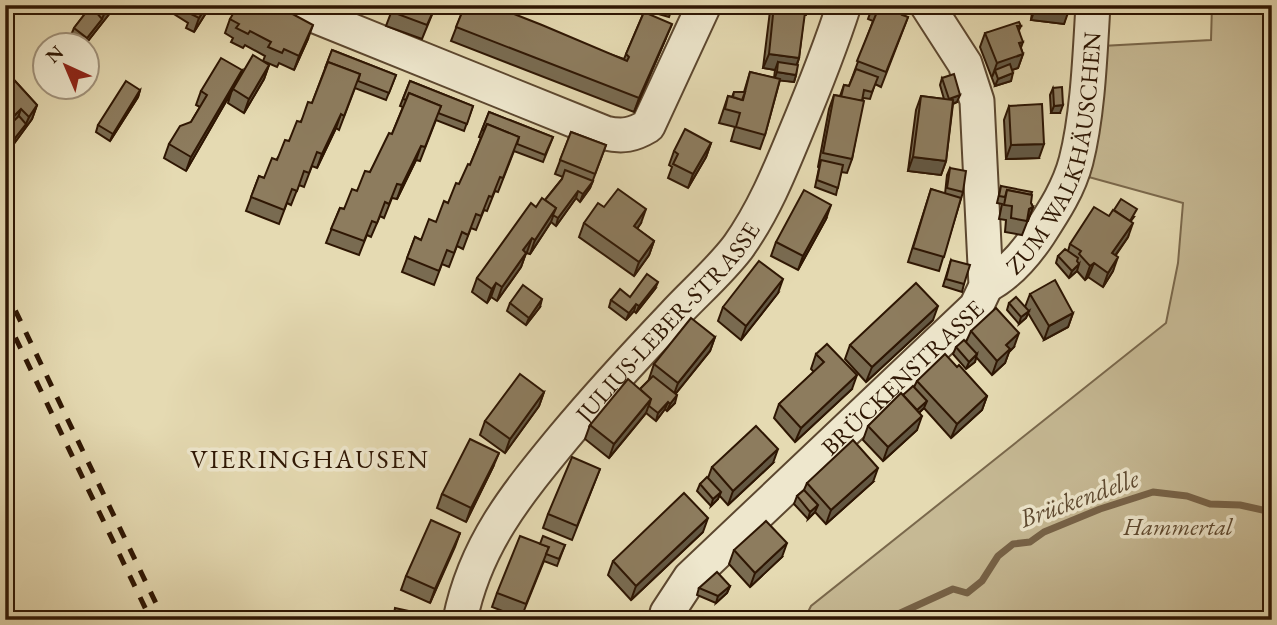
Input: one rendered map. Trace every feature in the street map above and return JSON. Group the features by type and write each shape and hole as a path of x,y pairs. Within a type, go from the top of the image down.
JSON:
{"street":[{"path":"288,5 605,133 621,136 634,135 648,126 704,5"},
{"name":"JULIUS-LEBER-STRASSE","path":"460,620 463,603 480,556 499,520 606,387 720,268 752,227 791,145 844,5"},
{"name":"BRÜCKENSTRASSE","path":"667,613 690,578 976,307 986,286 977,101 965,64 927,5"},
{"name":"ZUM WALKHÄUSCHEN","path":"986,286 1006,274 1026,253 1061,199 1069,181 1076,161 1088,84 1093,5"}],"green space":[{"name":"Hammertal","path":"1212,5 1272,5 1272,620 804,620 811,606 1166,323 1178,263 1183,203 1085,176 1102,46 1211,40"}],"building":[{"path":"99,5 110,5 105,12"},
{"path":"187,5 207,5 199,18 191,14 194,9"},
{"path":"238,5 276,5 313,25 299,56 284,49 282,53 268,47 271,42 250,31 248,34 236,28 239,24 230,19"},
{"path":"394,5 436,5 427,25 392,12"},
{"path":"465,5 482,5 495,10 496,7 627,61 629,57 626,54 644,12 672,24 639,98 456,27"},
{"path":"774,5 806,5 799,58 769,54"},
{"path":"874,5 906,5 902,15 908,17 886,72 857,61 879,7"},
{"path":"1036,5 1069,5 1069,10"},
{"path":"91,6 102,19 92,32 79,32 74,28"},
{"path":"1019,22 1021,26 1017,26 1023,42 1019,43 1023,54 997,63 985,33"},
{"path":"332,50 396,75 389,93 358,81 360,74 328,62 325,68"},
{"path":"253,55 269,65 249,99 233,89"},
{"path":"221,58 242,70 191,157 169,144 180,126 191,122 207,95 201,91"},
{"path":"328,62 360,74 344,116 341,114 322,154 317,152 309,173 304,171 297,191 292,189 284,210 251,197 259,176 264,178 272,158 277,160 297,121 301,122 308,102 312,103"},
{"path":"778,62 798,65 796,75 777,72"},
{"path":"1010,64 1013,73 998,79 995,70"},
{"path":"856,69 878,77 872,92 864,90 862,101 841,97 844,85 849,86"},
{"path":"5,70 37,105 29,117 21,109 9,121 5,117"},
{"path":"750,72 780,79 765,135 736,127 740,113 725,109 728,96 743,100"},
{"path":"954,74 960,95 949,99 942,78"},
{"path":"126,81 140,90 113,134 98,125"},
{"path":"410,81 473,106 467,124 438,113 441,106 409,93 406,100 403,99"},
{"path":"1062,87 1063,105 1054,106 1053,88"},
{"path":"734,92 745,92 742,100 733,97"},
{"path":"409,93 441,106 425,147 421,146 402,185 397,184 389,204 385,202 377,223 372,221 364,241 331,229 340,208 344,209 352,189 357,191 365,171 370,172 389,133 392,134"},
{"path":"834,95 864,101 852,159 823,153"},
{"path":"921,96 953,100 946,161 913,157"},
{"path":"1042,104 1044,144 1011,145 1009,106"},
{"path":"489,112 553,137 545,155 517,144 519,137 487,124 484,131 482,130"},
{"path":"19,116 26,124 15,138 6,128"},
{"path":"487,124 519,137 503,178 500,177 492,197 489,196 481,216 476,214 468,235 462,232 454,253 447,250 439,271 407,258 415,237 421,240 429,219 436,222 444,201 448,203 456,183 459,184 468,164 470,165"},
{"path":"685,129 711,143 693,174 673,164 678,154 674,151"},
{"path":"571,132 606,145 595,174 560,160"},
{"path":"821,160 843,165 838,188 817,180"},
{"path":"950,168 966,171 963,192 947,188"},
{"path":"565,170 593,181 583,194 578,191 558,218 553,215 556,208 545,200 562,179"},
{"path":"1001,186 1032,192 1031,195 1007,190 1005,197 999,196"},
{"path":"618,189 646,209 634,226 654,241 639,262 584,223 598,203 604,207"},
{"path":"931,189 961,198 944,257 913,248"},
{"path":"804,190 831,205 803,256 776,242"},
{"path":"1007,190 1032,195 1033,207 1029,209 1027,221 1011,218 1012,206 1004,205"},
{"path":"542,198 556,208 535,240 532,238 523,250 526,253 502,287 496,283 492,289 477,278 531,203 536,207"},
{"path":"1121,199 1137,209 1130,221 1114,210"},
{"path":"1094,207 1109,216 1113,210 1133,223 1112,253 1118,257 1108,273 1094,263 1090,266 1079,254 1081,251 1070,244"},
{"path":"1065,249 1078,258 1079,264 1072,271 1058,256"},
{"path":"951,260 970,265 964,284 946,279"},
{"path":"759,261 783,279 746,326 723,307"},
{"path":"647,274 658,282 639,306 636,304 629,313 611,300 620,289 630,297"},
{"path":"1055,280 1073,313 1049,326 1030,294"},
{"path":"916,283 938,306 872,367 850,345"},
{"path":"523,285 542,299 529,318 510,303"},
{"path":"1016,297 1029,311 1021,317 1009,303"},
{"path":"996,308 1019,333 1006,345 1010,349 997,361 971,331"},
{"path":"691,318 715,337 678,383 654,364"},
{"path":"964,340 977,354 969,362 956,347"},
{"path":"827,344 857,375 801,428 779,404 824,362 816,354"},
{"path":"945,354 957,367 959,365 987,396 957,424 917,381"},
{"path":"520,374 544,392 510,439 485,421"},
{"path":"653,376 677,395 658,413 649,406 651,399 640,389"},
{"path":"628,379 651,399 614,444 590,425"},
{"path":"913,386 927,401 917,410 903,395"},
{"path":"901,393 922,416 888,447 868,426"},
{"path":"756,426 778,449 733,491 712,467"},
{"path":"470,439 499,453 471,508 442,494"},
{"path":"853,440 878,468 831,510 807,483"},
{"path":"572,457 600,469 577,526 548,514"},
{"path":"707,477 721,492 713,499 700,484"},
{"path":"804,490 818,505 810,512 797,496"},
{"path":"684,493 708,518 636,586 613,561"},
{"path":"431,520 460,533 435,589 406,576"},
{"path":"766,521 787,543 755,573 734,550"},
{"path":"520,536 549,547 526,604 497,593"},
{"path":"543,536 565,545 559,559 546,554 549,547 540,544"},
{"path":"717,572 730,586 718,596 699,588"},
{"path":"395,608 427,615 426,620 393,620"}],"waterway":[{"name":"Brückendelle","path":"885,620 953,589 967,593 982,581 998,556 1013,544 1030,542 1044,532 1100,509 1153,492 1187,496 1210,504 1240,505 1272,512"}],"railway":[{"path":"5,289 164,620"},
{"path":"5,316 151,620"}],"district":[{"name":"VIERINGHAUSEN","path":"310,459"}]}
